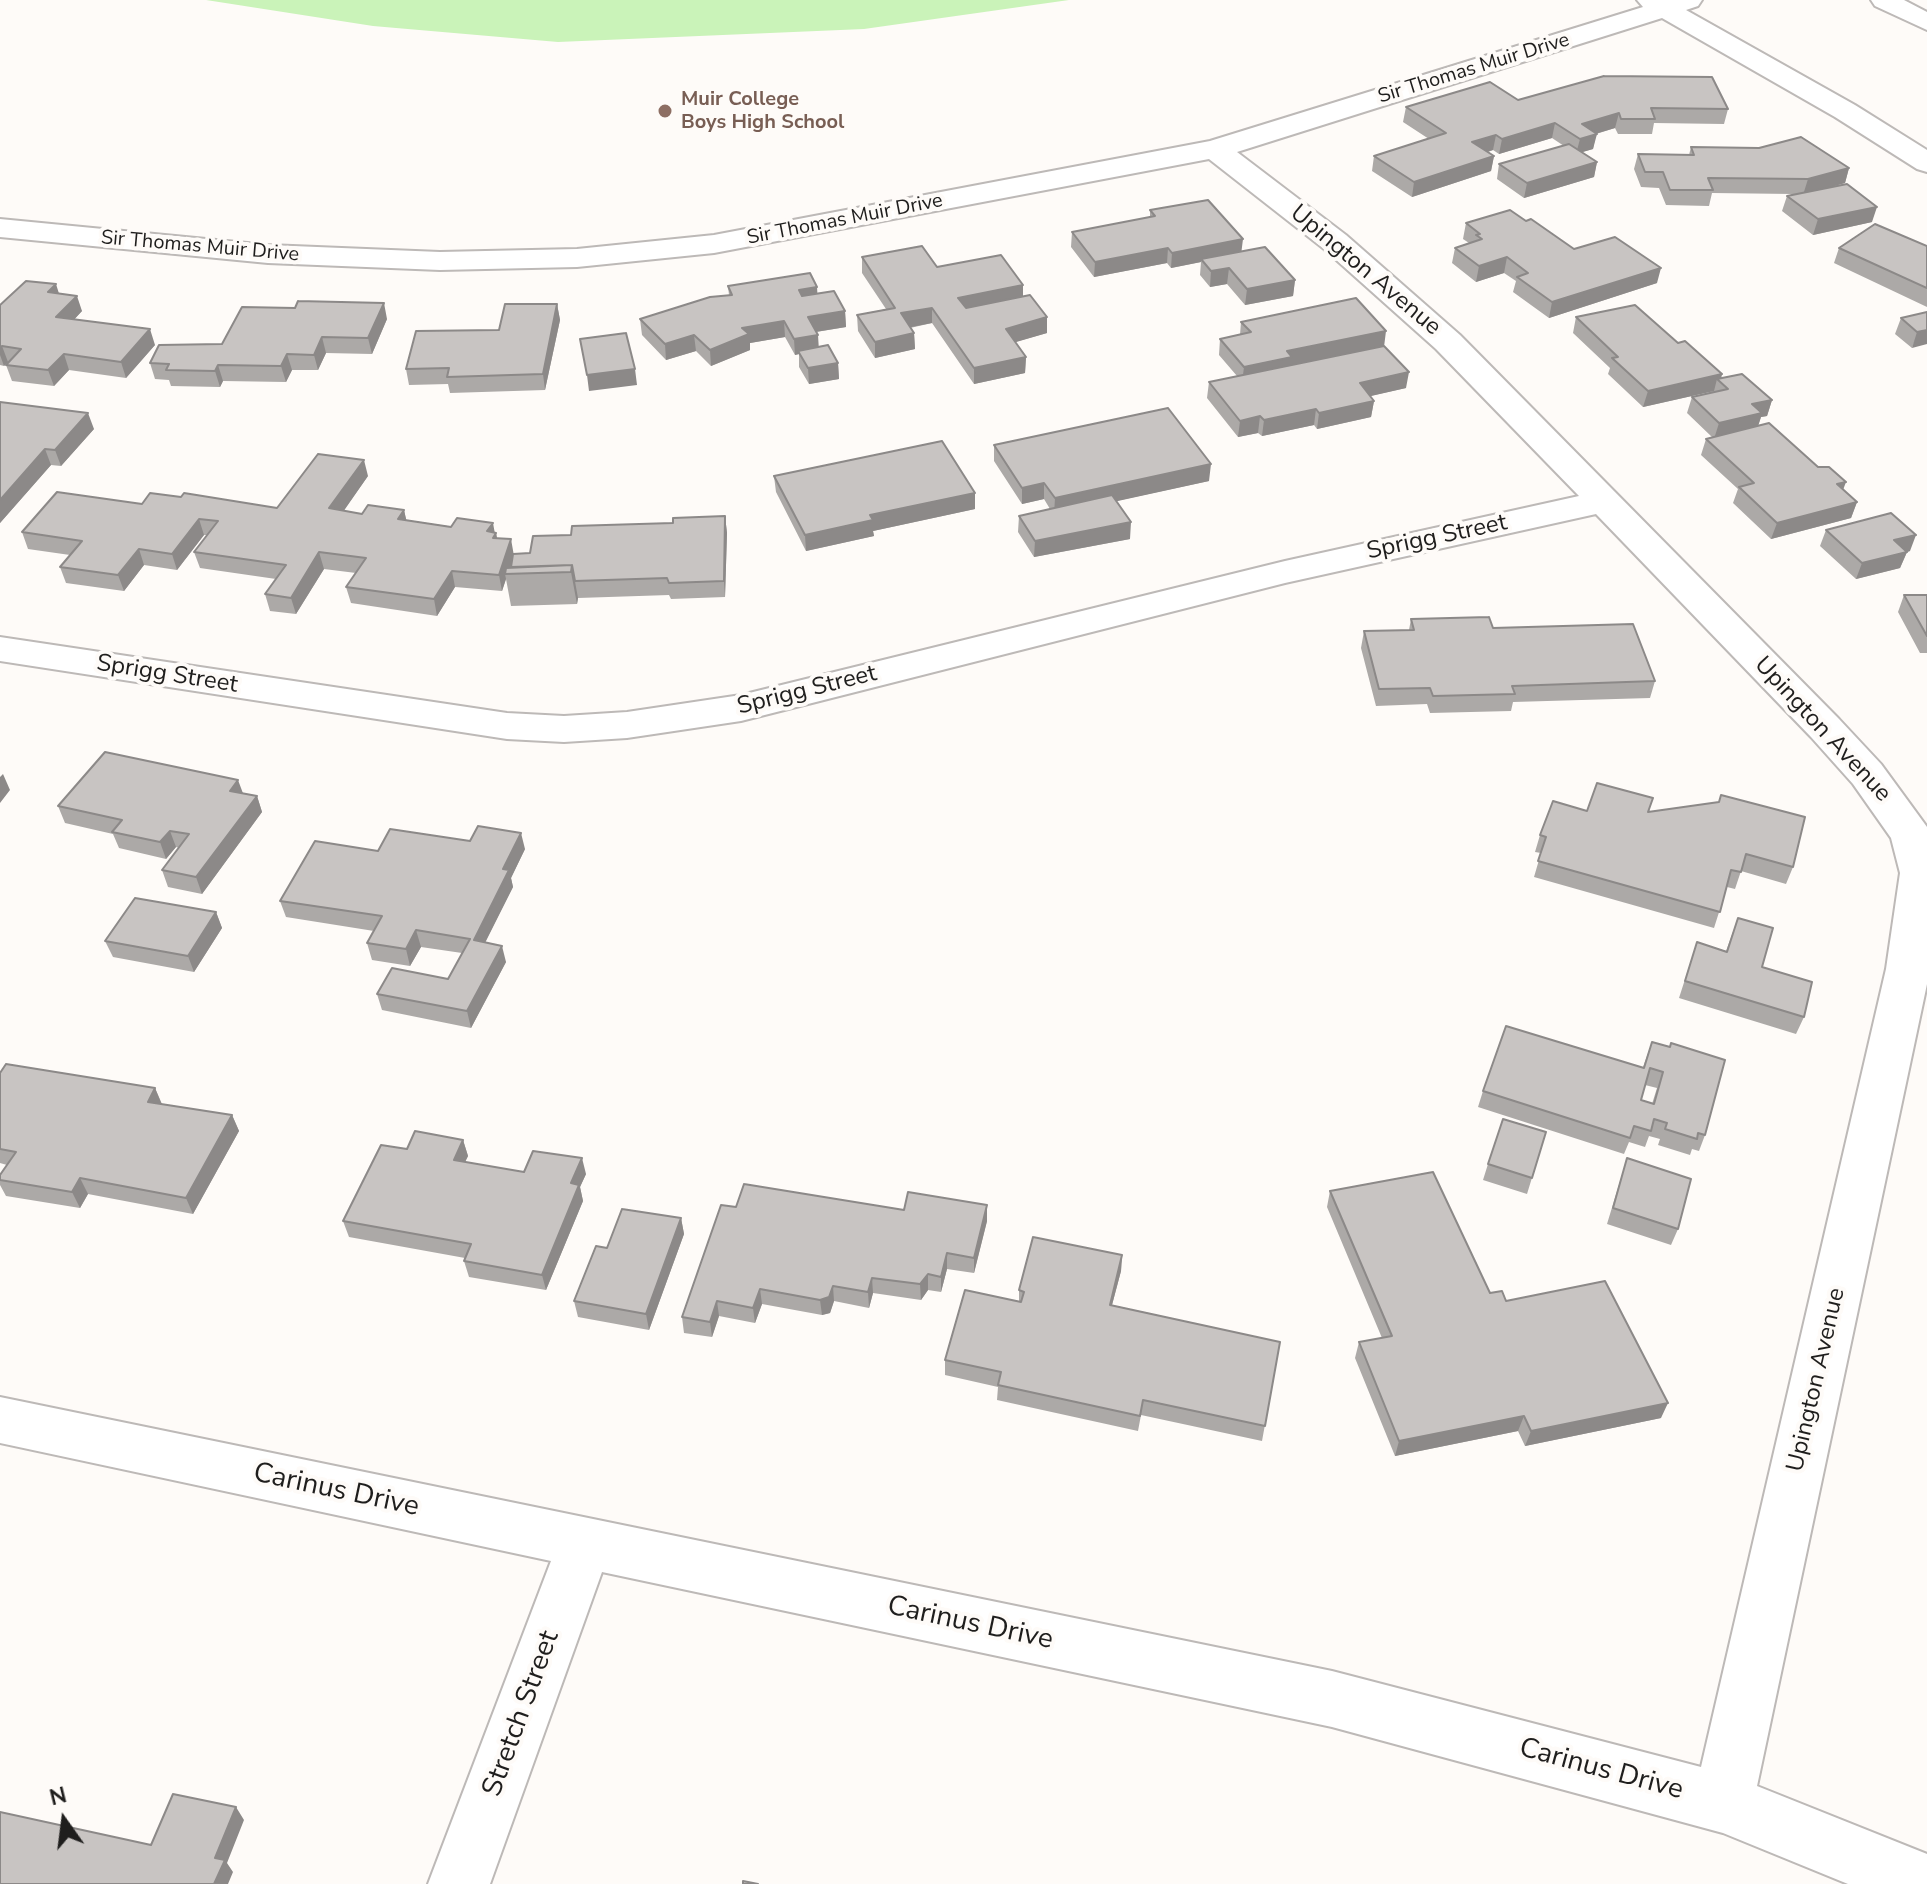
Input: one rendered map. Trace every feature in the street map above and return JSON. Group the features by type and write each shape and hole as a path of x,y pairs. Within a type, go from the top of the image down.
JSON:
{"street":[{"path":"1884,0 1927,22"},
{"name":"Sir Thomas Muir Drive","path":"0,228 268,254 440,261 577,258 714,244 1215,149 1668,3 1927,163"},
{"name":"Upington Avenue","path":"1215,149 1335,242 1448,342 1867,774 1911,835 1921,873 1908,969 1723,1803"},
{"name":"Sprigg Street","path":"0,649 507,726 564,729 627,725 741,708 1285,572 1602,502"},
{"name":"Carinus Drive","path":"0,1420 1332,1699 1723,1803 1924,1884"},
{"name":"Stretch Street","path":"459,1884 585,1543"}],"green space":[{"path":"206,0 1069,0 864,29 558,42 373,26"}],"building":[{"path":"1604,76 1712,77 1728,109 1651,108 1655,119 1621,119 1619,113 1582,124 1597,134 1580,139 1555,123 1502,139 1496,135 1472,142 1494,156 1414,182 1374,156 1446,133 1406,107 1490,82 1518,100"},
{"path":"1801,137 1849,168 1808,179 1708,178 1713,190 1670,190 1663,172 1645,172 1638,154 1694,155 1691,147 1759,148"},
{"path":"1569,144 1597,162 1527,183 1499,164"},
{"path":"1847,184 1877,207 1818,219 1787,196"},
{"path":"1208,200 1243,239 1172,253 1168,248 1095,262 1072,232 1155,216 1150,210"},
{"path":"1510,210 1526,221 1531,219 1574,249 1615,237 1661,268 1552,302 1517,277 1528,273 1507,257 1479,266 1455,248 1482,239 1466,223"},
{"path":"1875,224 1927,246 1927,288 1839,248"},
{"path":"922,246 937,267 1001,255 1023,285 958,298 966,308 1030,295 1047,317 1006,329 1026,357 974,368 932,308 901,313 914,333 875,342 857,315 895,308 862,257"},
{"path":"1265,247 1295,280 1247,289 1229,268 1211,271 1201,259"},
{"path":"810,273 817,287 799,290 802,296 834,291 845,311 808,317 818,335 794,339 784,321 742,328 749,334 710,350 694,335 665,344 640,319 710,297 732,295 728,286"},
{"path":"26,281 56,284 48,292 77,296 56,317 150,329 121,362 64,354 48,370 6,365 21,349 0,348 0,305"},
{"path":"1356,298 1386,331 1287,351 1292,357 1244,367 1220,339 1251,332 1241,322"},
{"path":"298,301 384,303 368,338 322,337 314,355 287,354 281,366 218,365 215,371 166,370 169,364 150,363 159,345 222,344 242,307 295,308"},
{"path":"505,304 557,304 543,374 447,377 449,368 406,369 416,331 499,330"},
{"path":"1635,305 1678,343 1685,341 1722,374 1648,391 1612,358 1618,357 1576,317"},
{"path":"1927,312 1927,330 1917,332 1901,318"},
{"path":"626,333 635,369 587,375 580,339"},
{"path":"828,345 838,363 808,368 798,351"},
{"path":"1384,346 1409,372 1360,383 1374,401 1319,413 1316,409 1264,420 1260,416 1240,421 1209,382"},
{"path":"1742,374 1772,400 1752,404 1762,413 1719,423 1692,397 1728,389 1717,379"},
{"path":"0,402 88,413 55,450 45,449 0,500"},
{"path":"1168,408 1211,464 1055,498 1044,483 1022,488 994,445"},
{"path":"1769,423 1818,467 1829,467 1846,482 1837,484 1857,502 1777,523 1739,487 1754,483 1706,439"},
{"path":"942,441 975,493 870,515 873,520 805,535 774,476"},
{"path":"318,454 364,460 329,508 362,514 368,505 404,510 398,519 451,527 457,518 493,523 487,531 496,533 493,538 511,539 499,575 452,571 434,599 346,587 366,558 319,552 291,598 265,594 286,565 194,552 218,521 199,519 172,554 139,549 118,575 60,567 82,541 22,532 57,492 142,504 150,493 181,497 184,493 277,508"},
{"path":"1112,495 1131,522 1035,541 1019,516"},
{"path":"1891,513 1916,535 1894,540 1907,552 1862,563 1826,530"},
{"path":"725,516 724,581 669,583 667,578 575,581 572,565 511,567 513,554 530,553 533,536 571,535 572,526 673,523 673,518"},
{"path":"572,565 571,572 505,574 506,568"},
{"path":"1904,595 1927,595 1927,636"},
{"path":"1489,617 1493,628 1633,624 1655,681 1512,686 1515,694 1433,696 1430,688 1379,689 1364,631 1414,630 1411,619"},
{"path":"105,752 238,780 230,791 257,796 196,877 162,870 189,834 170,831 160,842 112,832 122,820 58,806"},
{"path":"1597,783 1653,798 1648,812 1719,802 1721,795 1805,817 1793,867 1746,854 1741,872 1731,870 1720,912 1538,861 1546,837 1540,835 1553,801 1587,811"},
{"path":"478,826 521,833 503,869 509,870 474,940 502,946 467,1011 377,994 392,968 448,979 470,939 416,930 406,949 367,943 382,916 280,901 315,841 378,851 390,829 470,841"},
{"path":"135,898 216,912 188,956 105,941"},
{"path":"1738,918 1773,928 1762,967 1812,982 1804,1017 1685,981 1697,942 1727,952"},
{"path":"1506,1026 1644,1068 1652,1042 1670,1047 1671,1043 1725,1060 1705,1135 1698,1133 1697,1139 1665,1129 1667,1123 1654,1119 1651,1131 1634,1126 1630,1138 1483,1091","holes":["1650,1068 1663,1072 1654,1104 1641,1100"]},
{"path":"6,1064 155,1088 148,1102 232,1115 186,1198 80,1178 72,1192 0,1180 0,1175 16,1152 0,1149 0,1073"},
{"path":"1503,1119 1546,1132 1532,1178 1488,1164"},
{"path":"415,1131 463,1140 454,1160 524,1172 533,1151 582,1158 571,1183 579,1185 542,1275 464,1261 471,1244 343,1221 381,1145 407,1149"},
{"path":"1627,1158 1691,1179 1678,1229 1613,1208"},
{"path":"1433,1172 1490,1293 1502,1291 1506,1301 1605,1281 1668,1403 1531,1431 1524,1416 1399,1441 1359,1342 1392,1336 1330,1191"},
{"path":"744,1184 904,1210 908,1192 987,1205 974,1258 947,1253 941,1277 928,1274 920,1284 872,1278 868,1292 833,1286 829,1297 820,1300 760,1289 753,1308 717,1301 710,1322 682,1317 721,1205 736,1207"},
{"path":"622,1209 681,1218 646,1314 574,1301 596,1246 607,1248"},
{"path":"1033,1237 1122,1255 1110,1305 1280,1342 1265,1426 1143,1400 1140,1416 998,1385 1001,1372 945,1360 965,1290 1021,1302 1024,1292 1019,1290"},
{"path":"173,1794 236,1807 215,1858 225,1860 214,1884 0,1884 0,1812 151,1845"}],"place":[{"name":"Muir College Boys High School","path":"665,111"}]}
